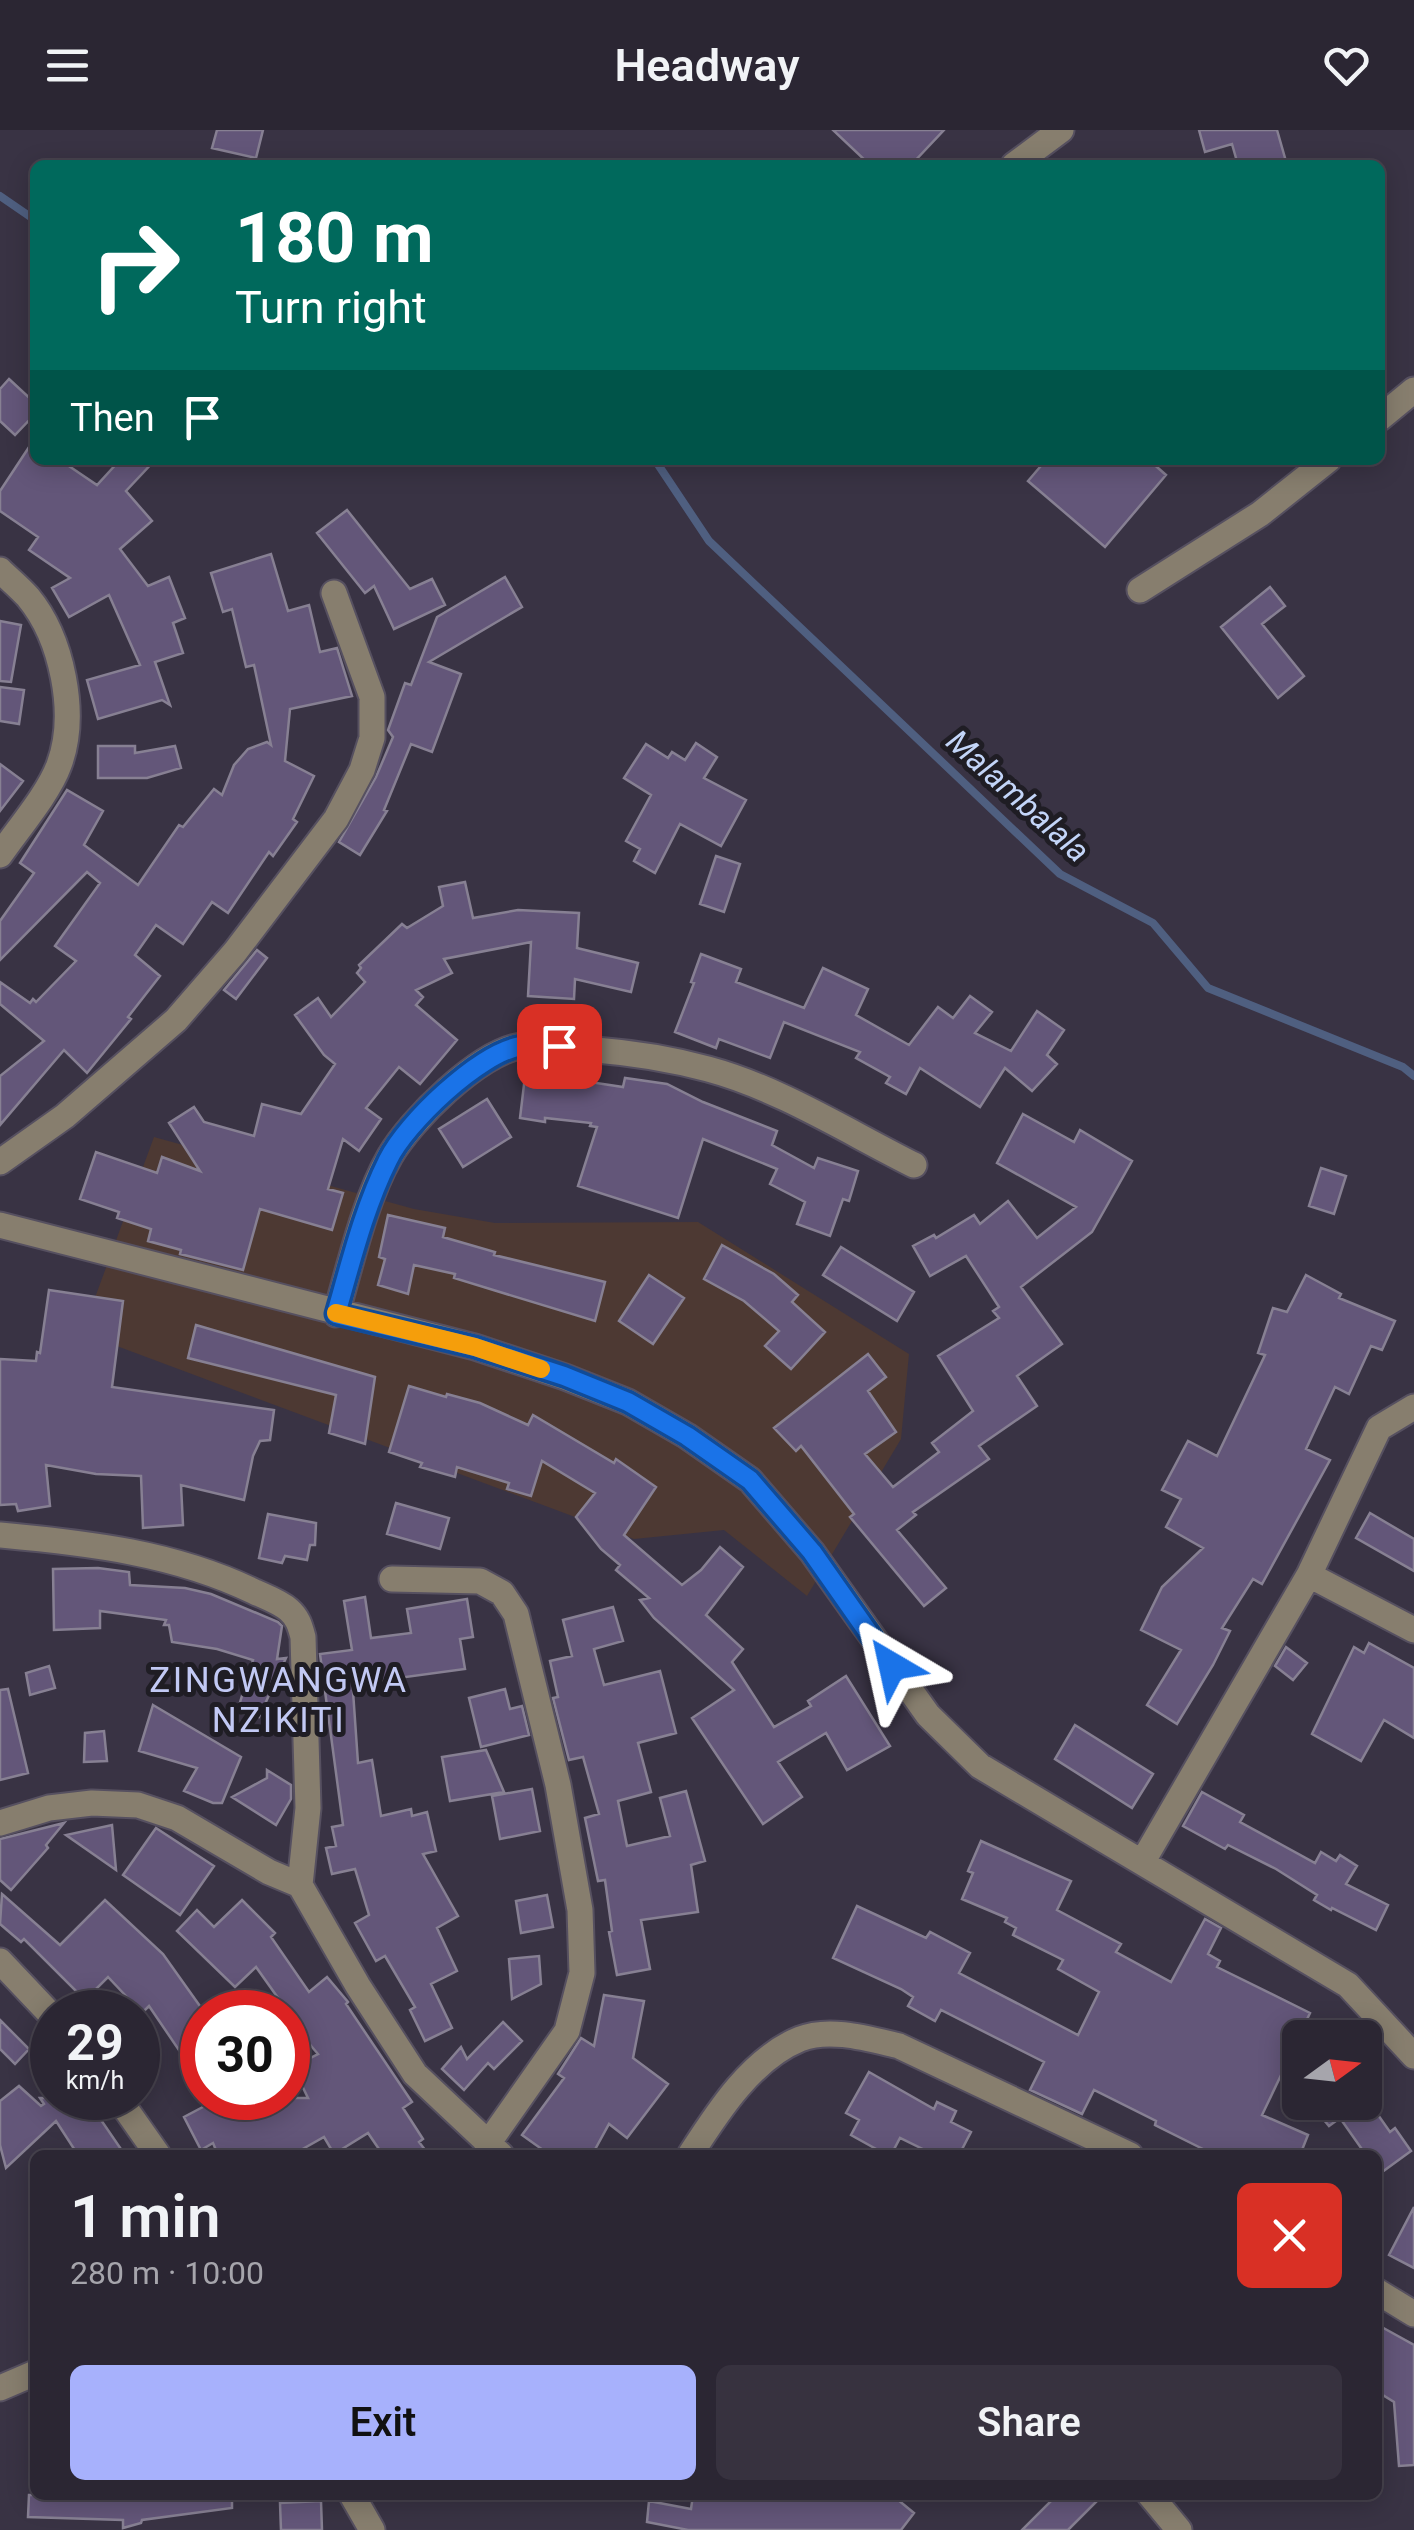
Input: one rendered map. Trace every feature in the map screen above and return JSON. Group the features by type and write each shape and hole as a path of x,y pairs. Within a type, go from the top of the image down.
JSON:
{"street":[{"path":"1021,160 1061,130"},
{"path":"1385,414 1414,390"},
{"path":"1140,590 1260,514 1322,465"},
{"path":"0,570 30,599 57,652 66,693 68,738 58,769 0,855"},
{"path":"0,1162 65,1116 176,1020 235,952 336,819 362,770 372,738 372,697 334,593"},
{"path":"336,1314 362,1226 389,1158 410,1128 481,1063 519,1046 643,1054 712,1070 806,1108 914,1164"},
{"path":"0,1225 475,1347 628,1402 687,1436 750,1480 812,1552 928,1714 980,1766 1348,1984 1414,2056"},
{"path":"1143,1861 1310,1575 1378,1428 1414,1407"},
{"path":"0,1535 101,1545 185,1565 253,1591 287,1608 298,1619 303,1637 308,1808 300,1885 415,2074 494,2150 568,2031 582,1974 576,1892 558,1784 516,1614 502,1593 480,1582 392,1579"},
{"path":"1310,1575 1414,1630"},
{"path":"0,1823 49,1808 92,1803 138,1806 177,1818 269,1872 300,1885"},
{"path":"0,1961 30,1993"},
{"path":"693,2150 717,2114 764,2060 801,2038 828,2035 899,2046 1119,2150"},
{"path":"133,2120 154,2150"},
{"path":"1382,2294 1414,2314"},
{"path":"0,2388 30,2375"},
{"path":"355,2500 372,2530"},
{"path":"1154,2500 1180,2530"}],"shaded area":[{"path":"154,1137 414,1209 495,1223 698,1222 909,1354 901,1439 807,1596 724,1530 634,1539 82,1333"}],"building":[{"path":"217,130 263,130 256,158 212,148"},
{"path":"833,130 944,130 916,160 865,160"},
{"path":"1199,130 1277,130 1286,160 1237,160 1232,144 1205,152"},
{"path":"9,379 30,398 30,419 15,435 0,421 0,389"},
{"path":"30,446 30,465 67,465 97,485 115,465 150,465 126,491 152,521 120,549 148,586 169,577 185,618 173,623 183,653 155,662 170,705 162,700 98,719 87,680 140,665 109,595 69,617 52,588 70,578 29,550 38,537 0,511 0,491"},
{"path":"1042,465 1155,465 1166,475 1105,547 1028,481"},
{"path":"347,510 410,589 432,579 445,605 394,629 374,586 365,593 317,533"},
{"path":"271,554 288,611 309,605 320,652 337,648 352,696 290,709 285,761 314,776 293,819 297,822 273,856 269,852 228,913 212,902 183,944 156,925 135,955 160,976 128,1017 131,1019 87,1073 64,1050 0,1125 0,1076 44,1041 0,1004 0,982 30,1003 33,999 36,1002 76,961 55,946 100,883 87,872 0,960 0,921 34,873 20,863 67,790 103,811 84,845 138,885 179,825 183,827 214,789 222,795 234,765 248,749 267,742 271,745 254,665 246,667 232,609 223,612 211,573"},
{"path":"505,577 522,607 429,662 461,674 432,752 411,744 384,810 387,811 360,855 339,842 376,777 393,737 388,730 405,683 411,685 437,617"},
{"path":"1270,587 1285,606 1262,624 1304,676 1278,698 1221,627"},
{"path":"0,621 21,625 11,682 0,681"},
{"path":"0,687 24,690 19,724 0,721"},
{"path":"696,743 717,757 704,778 746,800 721,846 680,824 655,873 634,861 640,849 626,841 651,795 624,778 646,744 668,758 672,752 685,760"},
{"path":"98,746 135,746 135,753 175,746 181,768 147,778 98,778"},
{"path":"0,764 23,781 0,811"},
{"path":"716,856 740,864 724,912 700,904"},
{"path":"465,882 473,918 518,910 579,913 577,948 638,963 631,992 575,979 574,999 528,996 531,942 444,959 452,973 416,990 423,997 416,1005 457,1040 420,1084 399,1067 366,1108 381,1119 359,1151 343,1139 328,1189 343,1193 332,1230 260,1209 243,1270 180,1254 181,1250 148,1241 151,1229 117,1218 119,1212 80,1199 96,1152 157,1173 162,1157 200,1171 169,1123 194,1107 204,1122 254,1136 262,1104 301,1114 335,1064 295,1015 318,998 331,1017 365,982 357,973 359,965 402,924 407,928 443,906 439,887"},
{"path":"257,950 267,958 236,999 224,990"},
{"path":"701,954 741,969 736,982 804,1008 823,968 868,989 856,1015 909,1045 938,1007 953,1018 970,996 992,1012 975,1033 1011,1051 1037,1011 1064,1030 1047,1055 1057,1064 1032,1091 1005,1068 980,1107 920,1068 906,1094 886,1083 890,1077 856,1058 860,1052 784,1022 770,1058 719,1039 716,1048 675,1032"},
{"path":"526,1068 583,1074 583,1081 623,1087 625,1078 667,1084 777,1131 772,1145 814,1168 818,1158 858,1171 849,1201 843,1199 830,1236 797,1224 805,1202 770,1184 777,1169 703,1139 678,1218 578,1186 597,1127 590,1126 591,1123 520,1118"},
{"path":"487,1099 511,1137 463,1167 439,1129"},
{"path":"1023,1114 1074,1142 1080,1130 1132,1161 1092,1232 1021,1287 1062,1344 1017,1376 1037,1406 979,1446 989,1459 913,1512 916,1515 897,1530 946,1588 924,1606 850,1517 854,1514 801,1446 796,1451 774,1428 868,1354 886,1377 868,1391 896,1432 865,1454 893,1487 939,1452 932,1443 973,1411 938,1356 999,1318 993,1311 999,1307 966,1256 930,1276 913,1246 934,1235 936,1238 974,1215 980,1224 1008,1201 1037,1238 1076,1207 997,1163"},
{"path":"1321,1168 1346,1176 1334,1214 1309,1206"},
{"path":"388,1215 445,1228 443,1237 495,1252 494,1255 605,1282 595,1321 454,1278 455,1274 414,1265 408,1294 378,1285 385,1259 379,1257"},
{"path":"722,1245 774,1274 798,1295 792,1302 825,1332 791,1369 765,1346 779,1331 744,1301 704,1279"},
{"path":"841,1247 914,1292 897,1321 823,1275"},
{"path":"649,1275 684,1298 653,1344 619,1321"},
{"path":"1306,1275 1341,1294 1339,1298 1395,1321 1382,1350 1371,1346 1349,1394 1335,1387 1306,1449 1330,1460 1262,1584 1253,1579 1222,1628 1230,1631 1177,1724 1147,1705 1181,1650 1141,1630 1162,1587 1203,1548 1166,1527 1181,1499 1162,1490 1188,1441 1217,1456 1265,1355 1258,1353 1273,1308 1287,1312"},
{"path":"49,1290 123,1301 112,1387 274,1410 270,1440 260,1441 253,1456 244,1500 181,1485 183,1525 143,1528 141,1476 96,1474 46,1465 50,1506 18,1511 16,1504 0,1505 0,1359 36,1361"},
{"path":"196,1325 375,1377 365,1444 329,1433 336,1395 188,1358"},
{"path":"409,1386 480,1403 528,1425 533,1415 614,1463 616,1459 656,1487 624,1535 682,1585 720,1547 743,1567 706,1615 743,1649 732,1662 774,1727 811,1706 808,1701 846,1676 890,1746 847,1770 826,1733 778,1762 802,1797 763,1824 692,1718 734,1690 654,1618 640,1600 649,1598 616,1570 620,1565 601,1549 576,1517 595,1493 542,1461 531,1496 507,1489 509,1483 457,1467 455,1477 420,1467 422,1463 389,1452"},
{"path":"396,1503 449,1518 440,1549 387,1534"},
{"path":"1370,1513 1414,1539 1414,1571 1356,1538"},
{"path":"268,1514 316,1523 315,1545 310,1545 307,1560 285,1556 282,1563 259,1558"},
{"path":"53,1569 129,1572 130,1585 185,1588 211,1594 278,1622 282,1626 277,1659 286,1658 259,1717 237,1712 253,1660 172,1642 169,1625 164,1625 166,1620 100,1611 100,1628 54,1630"},
{"path":"365,1597 371,1638 411,1633 407,1609 467,1599 473,1637 460,1639 465,1669 361,1683 362,1689 353,1691 358,1763 372,1760 381,1816 411,1809 412,1816 427,1812 436,1851 423,1854 458,1916 437,1928 457,1971 431,1984 452,2028 425,2041 410,2010 415,2007 385,1956 376,1961 355,1923 369,1915 355,1869 332,1874 326,1848 336,1846 332,1827 343,1825 320,1654 352,1650 344,1601"},
{"path":"613,1607 623,1641 594,1649 604,1685 660,1671 676,1733 638,1743 651,1792 618,1801 627,1846 670,1836 660,1798 686,1791 705,1861 691,1865 698,1912 641,1920 650,1969 617,1975 605,1880 598,1881 585,1818 599,1814 583,1757 569,1760 553,1698 558,1697 550,1661 572,1656 563,1620"},
{"path":"1369,1643 1414,1668 1414,1738 1384,1720 1361,1761 1312,1734 1354,1647 1364,1653"},
{"path":"1286,1647 1307,1663 1293,1680 1275,1666"},
{"path":"49,1666 55,1688 30,1695 26,1673"},
{"path":"8,1689 28,1773 0,1780 0,1690"},
{"path":"505,1689 510,1709 522,1706 529,1735 481,1747 469,1698"},
{"path":"153,1705 241,1757 222,1803 184,1791 197,1768 139,1751"},
{"path":"1075,1725 1153,1774 1132,1808 1055,1759"},
{"path":"104,1731 107,1761 84,1762 85,1733"},
{"path":"486,1750 504,1792 450,1801 442,1757"},
{"path":"267,1770 291,1785 291,1799 276,1825 232,1797 267,1778"},
{"path":"532,1789 540,1831 500,1839 492,1796"},
{"path":"1202,1792 1244,1815 1240,1822 1315,1863 1321,1852 1336,1861 1340,1855 1357,1866 1346,1884 1388,1905 1376,1930 1314,1900 1317,1895 1276,1869 1228,1845 1225,1849 1183,1826"},
{"path":"64,1823 11,1890 0,1880 0,1839"},
{"path":"112,1825 116,1870 66,1835"},
{"path":"156,1828 214,1866 180,1915 123,1875"},
{"path":"981,1841 1071,1881 1057,1910 1121,1944 1116,1952 1171,1982 1205,1919 1221,1928 1208,1954 1220,1961 1217,1967 1310,2013 1307,2020 1282,2020 1282,2073 1262,2115 1308,2135 1302,2150 1205,2150 1094,2090 1082,2114 1030,2090 1044,2062 941,2010 935,2021 908,2006 913,1997 901,1989 833,1958 857,1906 926,1938 930,1932 970,1953 959,1973 1078,2035 1099,1992 1058,1969 1063,1960 1013,1935 1016,1928 1005,1922 1007,1918 962,1899 973,1873 968,1871"},
{"path":"2,1894 60,1945 105,1900 163,1954 189,1990 180,1990 180,2052 160,2022 160,1990 120,1990 108,1977 95,1990 75,1990 24,1939 21,1942 0,1924"},
{"path":"547,1895 553,1927 521,1933 516,1901"},
{"path":"242,1900 275,1933 271,1937 308,1990 272,1990 256,1967 235,1987 177,1931 197,1910 214,1927"},
{"path":"539,1956 541,1984 512,1999 509,1959"},
{"path":"327,1977 348,2002 412,2102 403,2108 423,2139 419,2142 425,2150 380,2150 368,2133 340,2150 332,2150 324,2137 301,2150 216,2150 213,2143 201,2150 186,2120 310,2120 310,2058 318,2054 310,2045 310,1991"},
{"path":"604,1995 644,2001 633,2058 668,2084 627,2138 609,2124 595,2150 543,2150 522,2135 564,2078 558,2074 581,2038 594,2046"},
{"path":"0,2020 29,2049 15,2064 0,2049"},
{"path":"503,2022 522,2041 494,2069 488,2063 464,2090 442,2069 461,2047 467,2059"},
{"path":"869,2072 934,2109 937,2102 956,2111 951,2122 971,2132 962,2150 925,2150 900,2138 894,2150 878,2150 851,2135 859,2120 846,2113"},
{"path":"19,2086 30,2096 30,2120 101,2120 122,2150 75,2150 56,2121 6,2168 0,2145 0,2101"},
{"path":"1341,2120 1382,2120 1390,2132 1395,2128 1411,2151 1382,2172 1382,2150 1362,2150"},
{"path":"1414,2207 1414,2268 1389,2255"},
{"path":"1382,2327 1414,2345 1414,2465 1399,2466 1394,2402 1382,2394"},
{"path":"29,2495 30,2500 232,2500 232,2508 142,2520 123,2528 123,2520 28,2517"},
{"path":"692,2500 898,2500 914,2513 901,2530 688,2530 647,2522 649,2501 691,2509"},
{"path":"1052,2500 1098,2500 1068,2530 1022,2530"},
{"path":"321,2501 322,2530 281,2530 280,2503"}],"waterway":[{"name":"Malambalala","path":"0,196 30,217"},
{"name":"Malambalala","path":"658,465 709,541 1060,874 1153,923 1208,988 1403,1067 1414,1076"}],"slow traffic":[{"path":"336,1313 475,1347 541,1369"}],"district":[{"name":"ZINGWANGWA NZIKITI","path":"279,1700"}],"route":[{"path":"559,1046 519,1046 481,1063 410,1128 389,1158 362,1226 336,1314 475,1347 564,1376 628,1402 687,1436 750,1480 812,1552 892,1666"}]}
